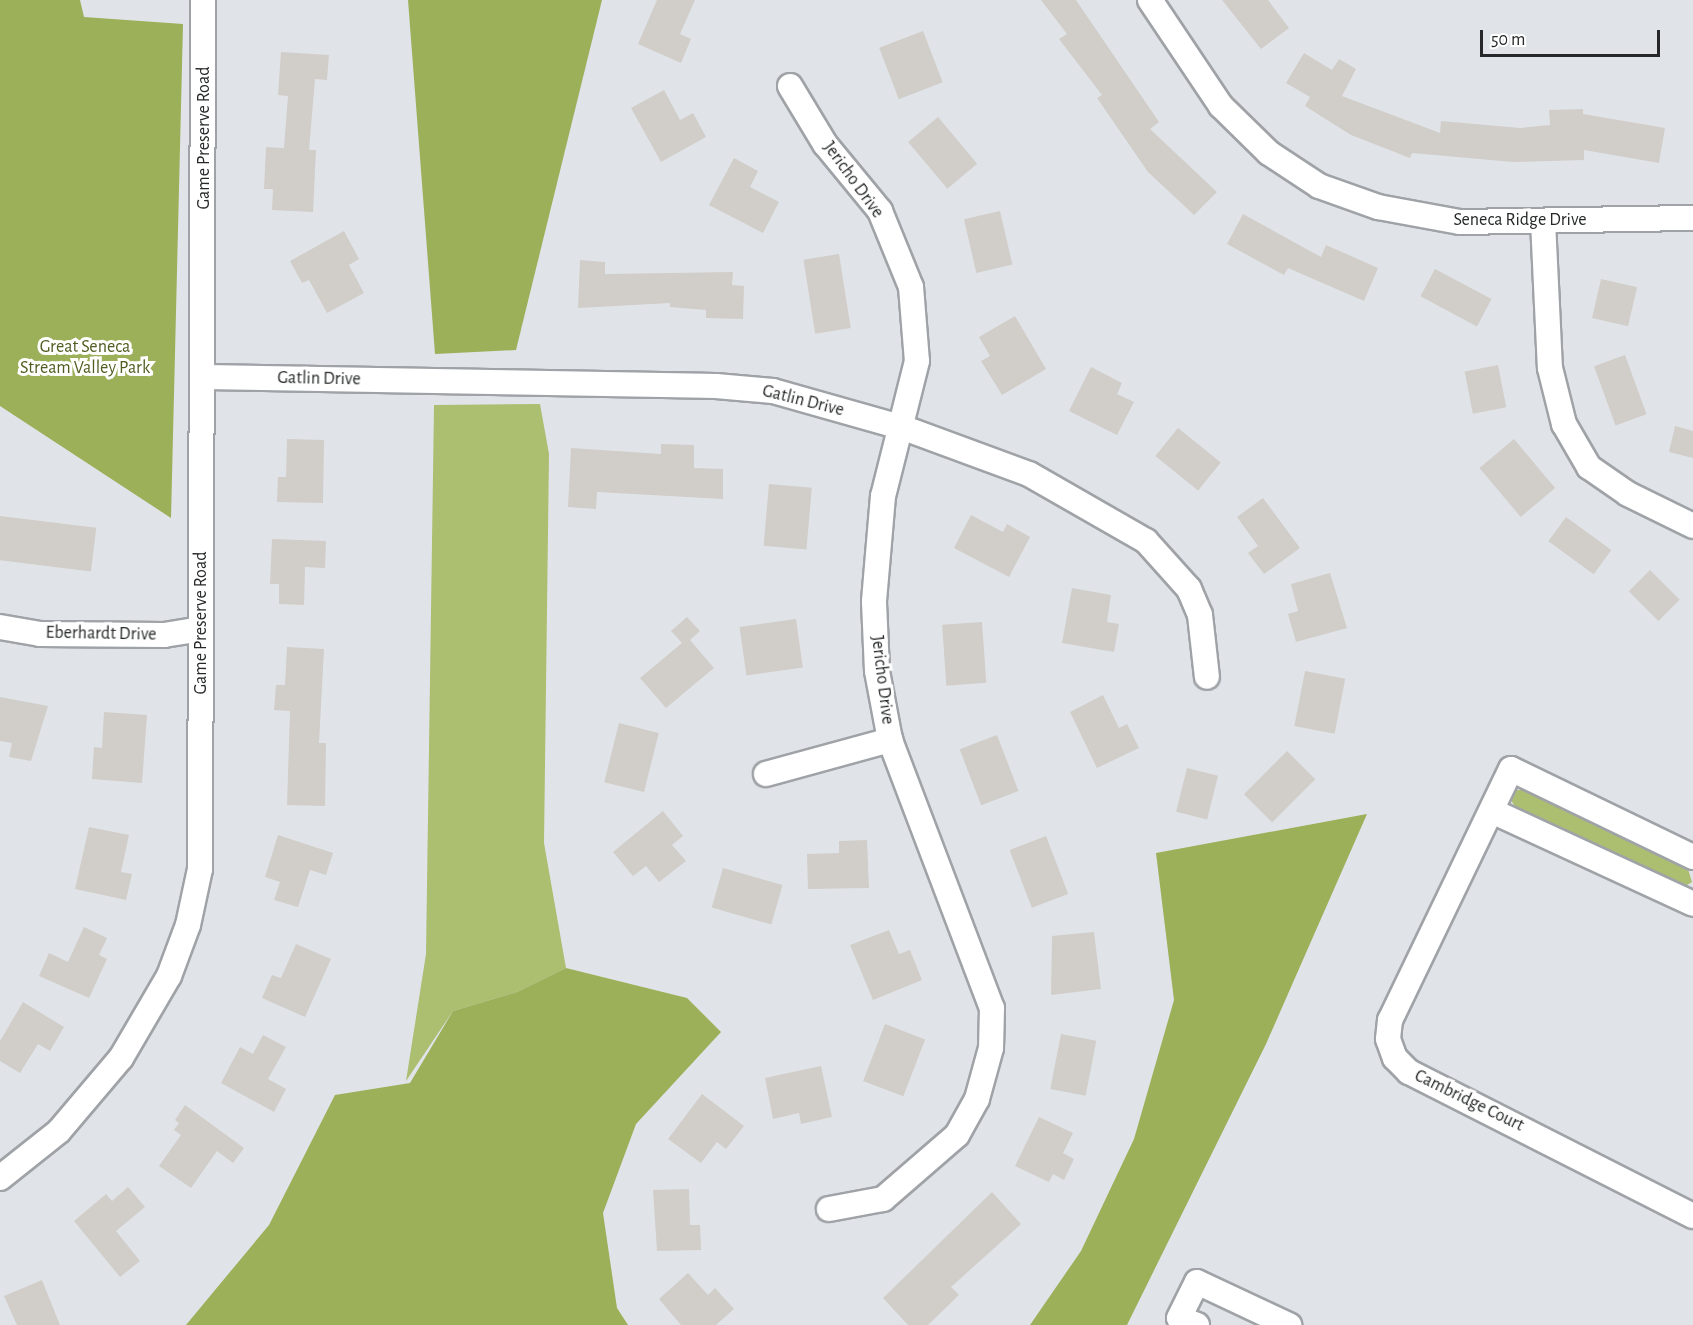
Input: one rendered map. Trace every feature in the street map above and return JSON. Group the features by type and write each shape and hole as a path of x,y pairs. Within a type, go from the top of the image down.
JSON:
{"street":[{"name":"Game Preserve Road","path":"0,1178 59,1131 121,1058 169,976 188,925 200,869 201,628 206,377 203,0"},
{"name":"Seneca Ridge Drive","path":"1150,0 1221,106 1269,153 1319,186 1378,207 1460,222 1693,218"},
{"name":"Jericho Drive","path":"790,86 825,144 880,211 911,287 917,361 903,428 883,496 874,602 877,671 890,740 992,1008 991,1048 977,1099 957,1135 883,1199 829,1209"},
{"path":"1543,221 1550,368 1564,424 1589,467 1628,494 1693,526"},
{"name":"Gatlin Drive","path":"206,377 716,386 773,391 903,428 1029,474 1146,541 1189,589 1200,615 1207,677"},
{"name":"Eberhardt Drive","path":"0,627 74,634 164,635 201,628"},
{"path":"766,774 890,740"},
{"name":"Cambridge Court","path":"1693,857 1511,769 1390,1020 1388,1039 1395,1058 1409,1072 1693,1216"},
{"path":"1492,810 1693,904"},
{"path":"1197,1325 1179,1318 1197,1282 1282,1324"}],"green space":[{"name":"Great Seneca Stream Valley Park","path":"0,0 80,0 84,17 183,24 171,518 0,406"},
{"path":"408,0 602,0 516,350 435,354"},
{"path":"540,404 549,454 544,843 566,968 517,992 453,1011 406,1081 426,954 434,405"},
{"path":"1515,790 1526,790 1688,869 1692,882 1684,887 1658,877 1515,807 1510,798"},
{"path":"1367,814 1266,1044 1127,1325 1030,1325 1081,1251 1134,1139 1174,1000 1156,853"},
{"path":"566,968 687,998 721,1032 636,1124 603,1213 617,1308 628,1325 186,1325 269,1225 335,1095 410,1083 453,1011 517,992"}],"building":[{"path":"657,0 695,0 680,34 691,39 681,63 638,44"},
{"path":"1041,0 1076,0 1159,122 1150,129 1217,192 1194,215 1148,172 1097,98 1102,95 1059,39 1067,34"},
{"path":"1222,0 1268,0 1289,28 1261,49"},
{"path":"923,31 943,82 899,99 879,48"},
{"path":"281,52 329,55 327,80 315,79 309,150 316,150 313,212 272,210 273,189 264,189 266,147 284,148 288,96 278,95"},
{"path":"1304,53 1332,70 1339,59 1356,69 1342,96 1440,133 1441,121 1520,128 1550,125 1549,110 1583,109 1583,114 1665,128 1659,163 1584,150 1584,160 1513,162 1412,153 1410,158 1351,135 1305,106 1310,97 1286,83"},
{"path":"664,90 680,120 693,113 706,137 661,162 631,108"},
{"path":"938,117 977,164 947,189 908,142"},
{"path":"734,158 758,171 750,187 779,202 763,233 709,205"},
{"path":"1000,211 1012,265 976,273 964,219"},
{"path":"1243,214 1321,257 1326,245 1378,268 1364,301 1288,268 1284,275 1227,244"},
{"path":"344,231 359,259 349,265 364,293 327,313 309,280 302,283 290,261"},
{"path":"839,254 851,328 815,334 803,260"},
{"path":"580,260 605,262 605,274 733,272 732,285 744,286 743,319 706,318 706,310 670,307 670,303 578,308"},
{"path":"1435,269 1492,299 1477,326 1420,296"},
{"path":"1601,279 1637,287 1628,326 1592,318"},
{"path":"1015,316 1046,369 1002,395 981,361 990,356 979,337"},
{"path":"1625,355 1647,414 1616,425 1594,366"},
{"path":"1498,365 1506,407 1473,414 1465,371"},
{"path":"1091,367 1122,383 1117,394 1134,402 1117,435 1069,411"},
{"path":"1675,426 1693,431 1693,458 1669,452"},
{"path":"1178,428 1221,463 1198,491 1155,456"},
{"path":"287,439 324,440 323,503 277,502 278,477 286,477"},
{"path":"1514,439 1555,488 1521,517 1480,468"},
{"path":"661,444 694,445 694,468 723,469 723,499 597,492 596,509 568,507 571,448 661,454"},
{"path":"769,484 812,488 806,550 764,546"},
{"path":"1263,498 1300,548 1264,574 1248,553 1258,546 1237,517"},
{"path":"971,515 1003,532 1007,524 1030,537 1009,577 954,548"},
{"path":"0,516 96,528 91,571 0,560"},
{"path":"1566,517 1611,550 1594,574 1548,541"},
{"path":"272,539 326,541 325,568 305,567 304,605 279,604 279,584 270,584"},
{"path":"1650,570 1680,600 1658,621 1629,591"},
{"path":"1330,573 1347,628 1296,642 1288,614 1298,611 1291,584"},
{"path":"1072,588 1111,595 1107,622 1119,624 1114,652 1062,643"},
{"path":"687,617 700,631 690,640 714,668 666,708 640,678 682,643 671,631"},
{"path":"796,619 803,668 746,675 740,627"},
{"path":"982,622 986,683 946,686 942,625"},
{"path":"287,647 324,649 319,743 326,743 325,806 287,805 290,711 274,710 276,685 285,685"},
{"path":"1305,671 1345,679 1335,734 1294,726"},
{"path":"1103,695 1119,728 1127,724 1139,748 1097,768 1070,712"},
{"path":"0,697 48,706 31,761 9,757 12,743 0,741"},
{"path":"104,712 147,715 142,783 92,779 94,747 102,748"},
{"path":"619,723 659,733 644,792 604,782"},
{"path":"997,735 1019,791 981,805 960,749"},
{"path":"1287,751 1315,779 1272,822 1244,794"},
{"path":"1187,768 1218,776 1207,819 1176,812"},
{"path":"663,811 683,836 672,845 686,861 659,882 646,866 633,876 613,852"},
{"path":"89,827 129,835 121,872 132,874 126,900 75,889"},
{"path":"278,835 333,853 326,875 310,870 298,907 274,900 280,882 265,877"},
{"path":"1046,836 1068,894 1032,908 1010,850"},
{"path":"867,840 869,888 808,889 807,854 839,853 839,841"},
{"path":"723,868 783,885 771,925 712,907"},
{"path":"84,927 107,938 99,955 107,959 89,998 39,976 49,953 68,962"},
{"path":"889,930 899,954 910,950 922,980 873,1000 850,945"},
{"path":"1094,932 1101,989 1051,995 1052,936"},
{"path":"296,944 331,959 305,1017 262,998 272,975 281,978"},
{"path":"23,1002 64,1027 50,1051 38,1044 20,1073 0,1061 0,1041"},
{"path":"885,1024 925,1039 903,1096 863,1081"},
{"path":"1061,1034 1096,1041 1086,1096 1050,1089"},
{"path":"263,1035 286,1047 268,1079 286,1089 274,1112 221,1083 240,1047 253,1054"},
{"path":"821,1066 832,1117 801,1124 799,1113 773,1119 765,1078"},
{"path":"702,1094 744,1126 726,1149 717,1142 701,1163 668,1139"},
{"path":"185,1105 244,1148 233,1163 217,1151 191,1188 159,1166 181,1135 174,1130 179,1123 175,1120"},
{"path":"1039,1117 1073,1133 1063,1153 1074,1159 1064,1180 1053,1174 1049,1182 1015,1166"},
{"path":"128,1187 145,1207 116,1231 140,1261 120,1277 74,1221 106,1194 112,1201"},
{"path":"689,1189 690,1225 700,1225 701,1250 657,1251 653,1190"},
{"path":"992,1192 1021,1224 951,1287 959,1295 928,1325 908,1325 883,1298"},
{"path":"688,1273 708,1295 715,1288 734,1309 716,1325 681,1325 659,1299"},
{"path":"42,1280 60,1325 17,1325 4,1296"}]}
